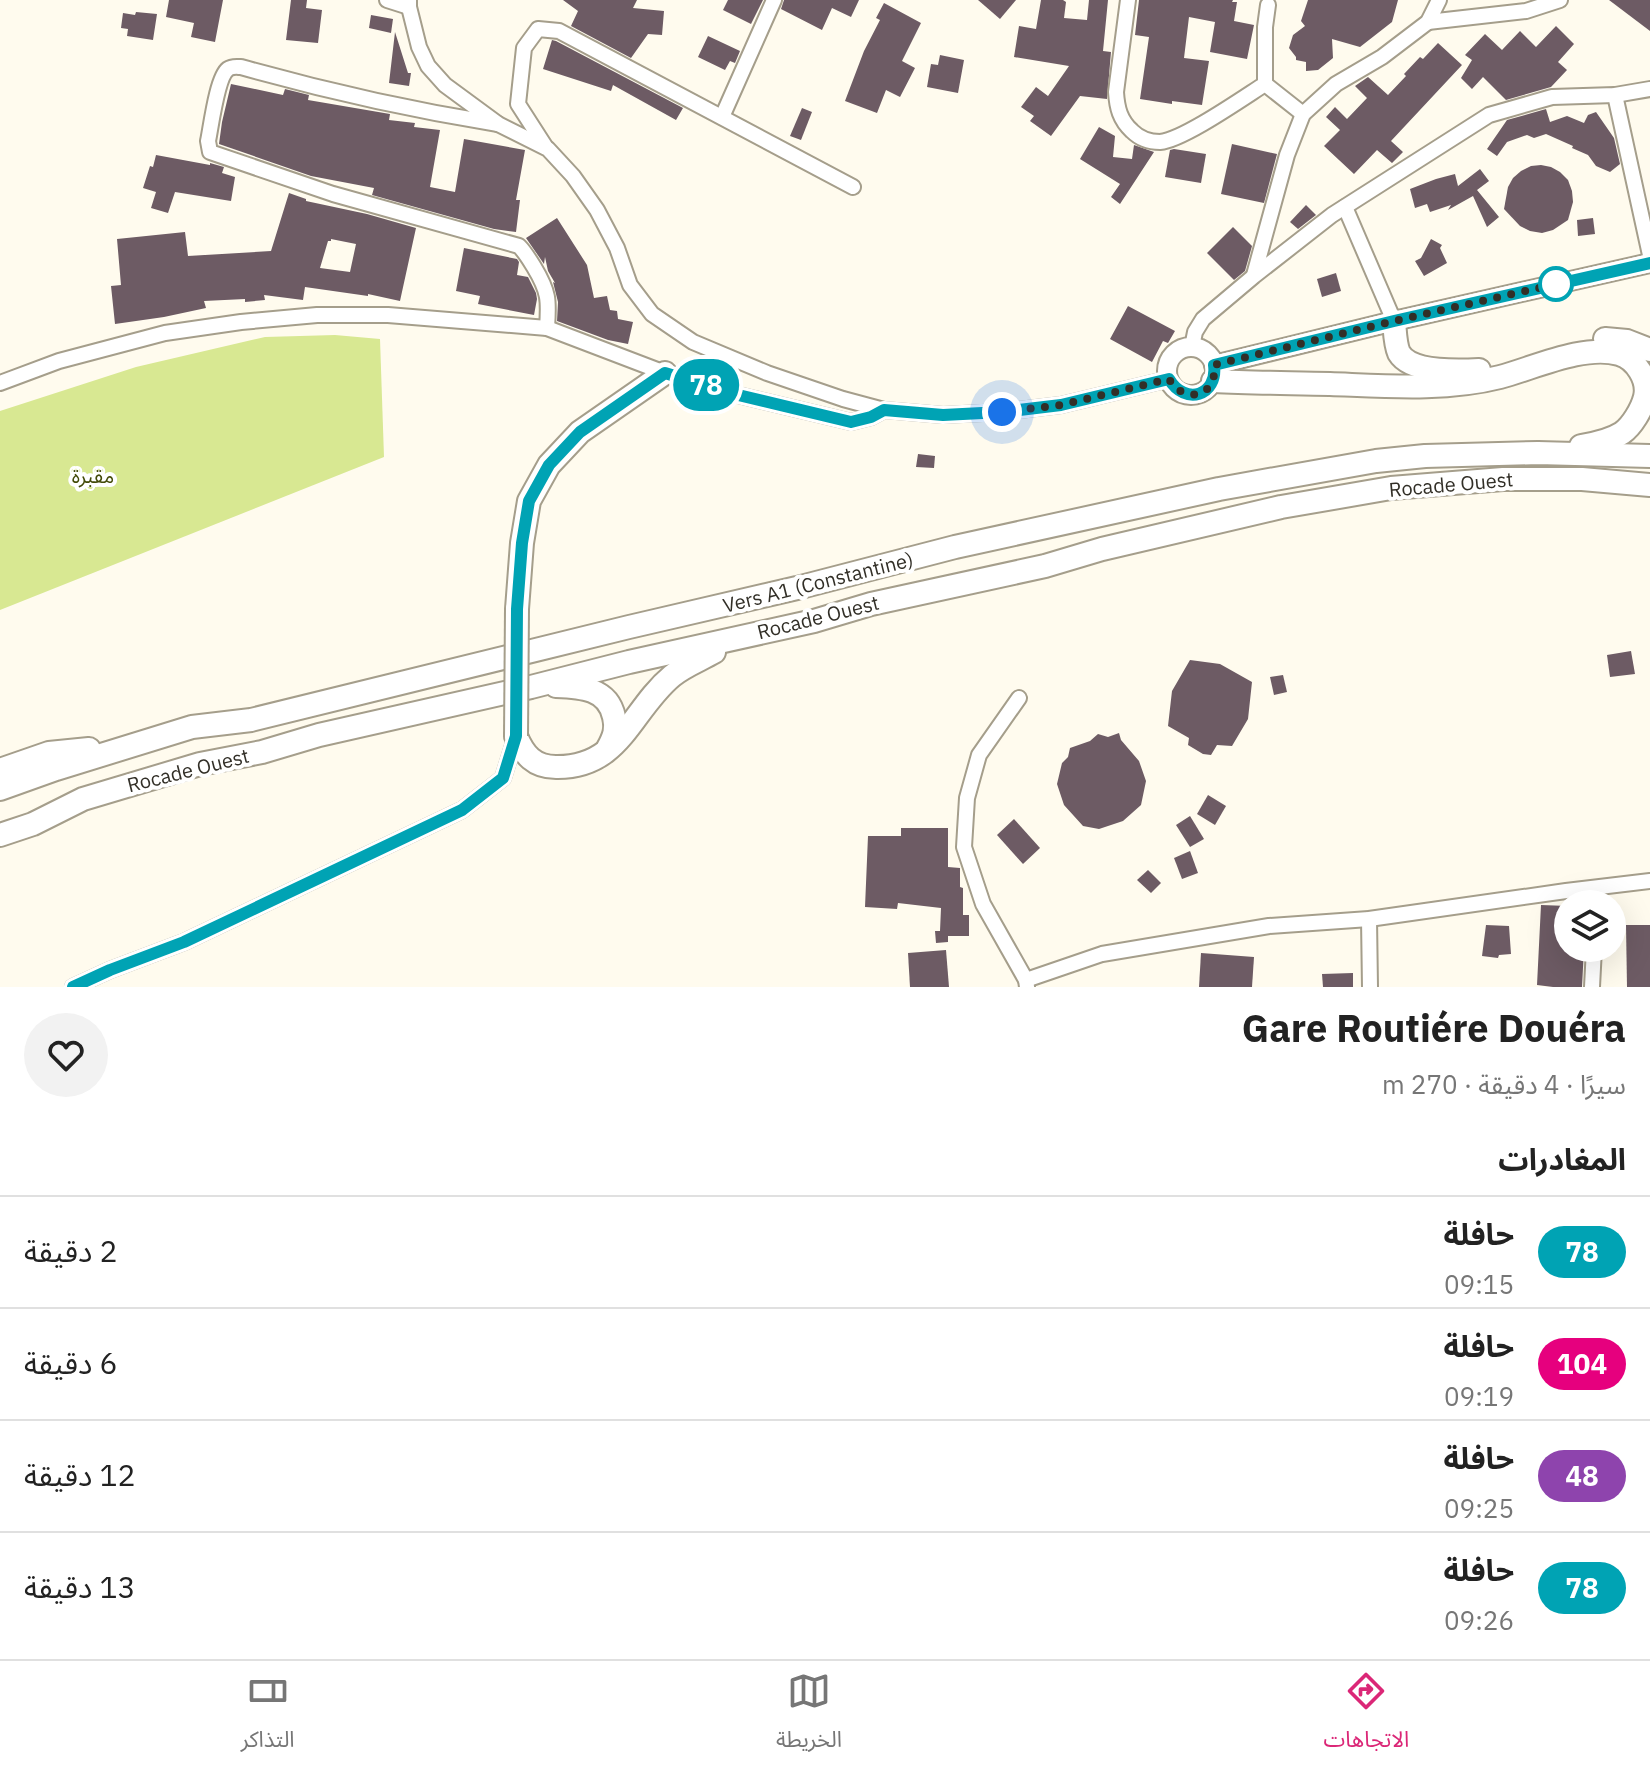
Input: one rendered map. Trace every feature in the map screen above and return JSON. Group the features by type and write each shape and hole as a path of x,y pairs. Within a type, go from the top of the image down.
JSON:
{"highway":[{"path":"1394,321 1398,351 1407,361 1430,368 1461,371 1510,366 1592,340 1627,341 1650,350"},
{"path":"1214,373 1271,384 1448,385 1490,380 1579,354 1604,352 1622,354 1641,371 1645,396 1631,423 1621,433 1586,446 1538,453"},
{"path":"1448,385 1483,370"},
{"path":"665,373 580,432 549,465 529,501 517,609 516,736 525,755 544,766 572,766 601,755 615,745 653,694 672,676 752,633"},
{"name":"Vers A1 (Constantine)","path":"0,789 192,727 251,720 955,547 1219,489 1388,460 1538,453 1650,456"},
{"name":"Rocade Ouest","path":"0,835 33,824 83,799 200,764 814,621 871,604 1045,566 1130,542 1343,495 1503,479 1582,479 1650,485"},
{"path":"531,687 579,687 599,693 611,706 616,722 615,736 601,755"},
{"path":"0,770 49,753 134,744"}],"main road":[{"path":"1214,373 1206,352 1192,347 1184,348 1172,357 1167,371 1179,392 1187,395 1202,392 1214,373 1394,321 1650,263"}],"street":[{"path":"387,0 409,3 419,47 428,66 445,85 498,124 548,149"},
{"path":"722,117 774,0"},
{"path":"1128,0 1116,92 1121,118 1136,136 1158,142 1179,137 1265,84"},
{"path":"1254,276 1287,155 1303,114 1336,84 1382,57 1428,22 1439,0"},
{"path":"1428,22 1526,11 1560,0"},
{"path":"1265,84 1268,5"},
{"path":"853,187 559,31 538,29 524,48 518,104 548,149 573,176 597,210 617,248 630,285 652,314 693,342 767,373 843,399 884,410 943,415 1061,405 1169,379"},
{"path":"498,124 409,108 232,67 226,70 218,90 208,149 255,169 320,190 519,246 526,252 546,287 547,328"},
{"path":"1265,84 1303,114"},
{"path":"1192,347 1195,332 1203,319 1254,276 1345,207 1489,115 1552,97 1615,95 1650,89"},
{"path":"1615,95 1650,255"},
{"path":"1345,207 1394,321"},
{"path":"0,383 59,361 165,333 317,315 388,315 547,328 665,373 734,394 851,422 884,410"},
{"path":"1019,698 979,755 967,798 964,847 983,904 1027,984 1102,954 1269,926 1369,919 1650,881"},
{"path":"503,778 516,736"},
{"path":"73,987 184,942 462,810 516,770 544,766"},
{"path":"1369,919 1370,987"},
{"path":"1592,987 1593,962"}],"green space":[{"name":"مقبرة","path":"335,335 380,339 384,457 0,610 0,411 136,367 265,337"}],"building":[{"path":"169,0 223,0 215,42 191,37 194,23 166,17"},
{"path":"291,0 307,0 306,8 322,10 318,43 286,40"},
{"path":"563,0 637,0 633,8 664,11 662,35 648,34 631,58 571,26 578,11"},
{"path":"728,0 763,0 751,24 723,10"},
{"path":"784,0 859,0 851,17 832,8 822,30 781,9"},
{"path":"978,0 1016,0 1000,19"},
{"path":"1041,0 1063,0 1066,2 1064,18 1087,20 1089,0 1108,0 1103,51 1111,52 1107,99 1080,96 1051,136 1030,121 1034,116 1021,107 1036,87 1048,96 1069,66 1014,57 1019,26 1036,29"},
{"path":"1139,0 1237,2 1234,21 1254,25 1247,59 1210,52 1215,22 1189,17 1184,58 1209,61 1202,105 1140,99 1149,37 1135,35"},
{"path":"1308,0 1398,0 1392,22 1360,47 1332,39 1333,58 1318,70 1306,71 1306,62 1296,60 1289,48 1293,35 1305,26 1301,21"},
{"path":"1609,0 1650,0 1650,31"},
{"path":"884,3 921,23 902,61 915,68 900,97 886,90 877,113 845,101 880,20 876,18"},
{"path":"136,12 157,14 153,40 127,36 128,29 121,28 123,13 135,15"},
{"path":"371,15 393,19 391,33 369,28"},
{"path":"1556,26 1574,44 1558,62 1567,70 1551,87 1506,100 1483,77 1472,89 1461,78 1472,60 1465,55 1485,34 1502,50 1520,31 1536,47"},
{"path":"395,32 408,73 411,73 409,86 389,83"},
{"path":"708,36 740,51 735,63 730,61 725,70 698,57"},
{"path":"552,40 683,108 676,120 613,85 611,91 543,69"},
{"path":"1438,43 1462,65 1391,141 1403,152 1392,163 1377,150 1354,174 1324,146 1340,130 1326,117 1335,107 1347,119 1367,98 1355,86 1368,77 1388,95 1420,57 1423,59"},
{"path":"940,55 964,60 958,93 927,87 931,64 938,65"},
{"path":"231,84 283,95 285,89 309,95 308,100 390,114 389,120 440,130 430,187 455,192 464,139 525,150 516,200 520,200 516,232 494,229 372,195 374,188 311,176 219,144"},
{"path":"802,108 812,112 801,140 790,136"},
{"path":"1546,109 1550,122 1567,116 1584,123 1588,115 1596,112 1614,138 1620,164 1610,172 1596,166 1588,155 1573,146 1546,134 1534,138 1527,135 1507,142 1497,156 1487,149 1507,120"},
{"path":"1099,127 1115,136 1113,157 1132,159 1134,145 1154,152 1120,204 1111,197 1120,184 1080,159"},
{"path":"1232,144 1277,154 1264,203 1221,194"},
{"path":"1170,150 1206,154 1201,183 1165,177"},
{"path":"156,155 224,167 222,173 235,177 231,201 175,192 168,213 151,208 156,192 143,188"},
{"path":"1541,165 1560,172 1568,180 1573,202 1568,220 1542,233 1520,226 1504,209 1513,178 1531,166"},
{"path":"1480,169 1489,181 1477,190 1499,217 1487,227 1473,196 1448,210 1451,205 1430,212 1427,204 1415,208 1410,189 1455,174 1458,186"},
{"path":"289,193 306,201 416,228 400,301 305,287 303,300 264,295 265,300 204,301 206,308 115,324 111,286 121,285 117,239 185,232 188,256 271,251","holes":["328,241 356,244 350,272 320,268"]},
{"path":"1306,205 1316,215 1298,229 1290,222"},
{"path":"557,218 587,265 594,298 607,296 610,310 617,311 618,319 633,322 628,344 557,321 555,283 545,257 544,264 526,238"},
{"path":"1593,218 1595,234 1578,236 1577,220"},
{"path":"1233,227 1252,246 1245,271 1234,280 1207,253"},
{"path":"1431,239 1442,245 1440,248 1447,263 1424,276 1415,261 1421,258"},
{"path":"464,248 517,259 517,275 528,277 536,293 534,315 478,304 480,296 456,291"},
{"path":"1336,273 1341,291 1322,297 1317,279"},
{"path":"1128,306 1175,331 1168,343 1163,341 1152,362 1110,339"},
{"path":"918,454 935,456 934,468 916,467"},
{"path":"1631,651 1635,674 1610,677 1607,655"},
{"path":"1190,660 1220,664 1252,682 1248,719 1232,746 1217,745 1211,755 1188,745 1189,738 1168,726 1172,691"},
{"path":"1283,675 1287,692 1274,695 1270,677"},
{"path":"1119,733 1121,740 1139,761 1146,781 1141,805 1123,821 1099,829 1083,826 1064,805 1057,784 1062,763 1068,757 1070,748 1090,741 1098,734 1108,737"},
{"path":"1208,795 1226,806 1215,825 1197,814"},
{"path":"1190,816 1204,839 1190,847 1176,825"},
{"path":"1014,819 1040,848 1023,864 997,835"},
{"path":"901,828 948,828 948,867 960,868 963,915 969,915 969,936 948,936 948,942 936,943 935,931 940,931 941,908 898,903 897,909 865,907 868,836 901,836"},
{"path":"1190,851 1198,873 1182,879 1174,858"},
{"path":"1148,870 1161,883 1151,893 1137,880"},
{"path":"1541,905 1554,905 1554,962 1583,962 1582,987 1537,985"},
{"path":"1486,925 1509,926 1511,954 1499,955 1498,958 1482,956"},
{"path":"1626,925 1650,925 1650,987 1627,987"},
{"path":"946,950 949,987 910,987 908,953"},
{"path":"1201,953 1254,957 1252,987 1199,987"},
{"path":"1353,973 1353,987 1323,987 1322,974"}],"bus line":[{"name":"78","path":"73,987 268,904 462,810 503,778 516,736 517,609 529,501 549,465 580,432 665,373 734,394 851,422 884,410 943,415 1061,405 1169,379 1179,392 1195,395 1213,381 1214,365 1650,263"}],"route":[{"path":"1002,412 1061,405 1169,379 1179,392 1195,395 1213,381 1214,365 1565,282 1556,284"}]}
